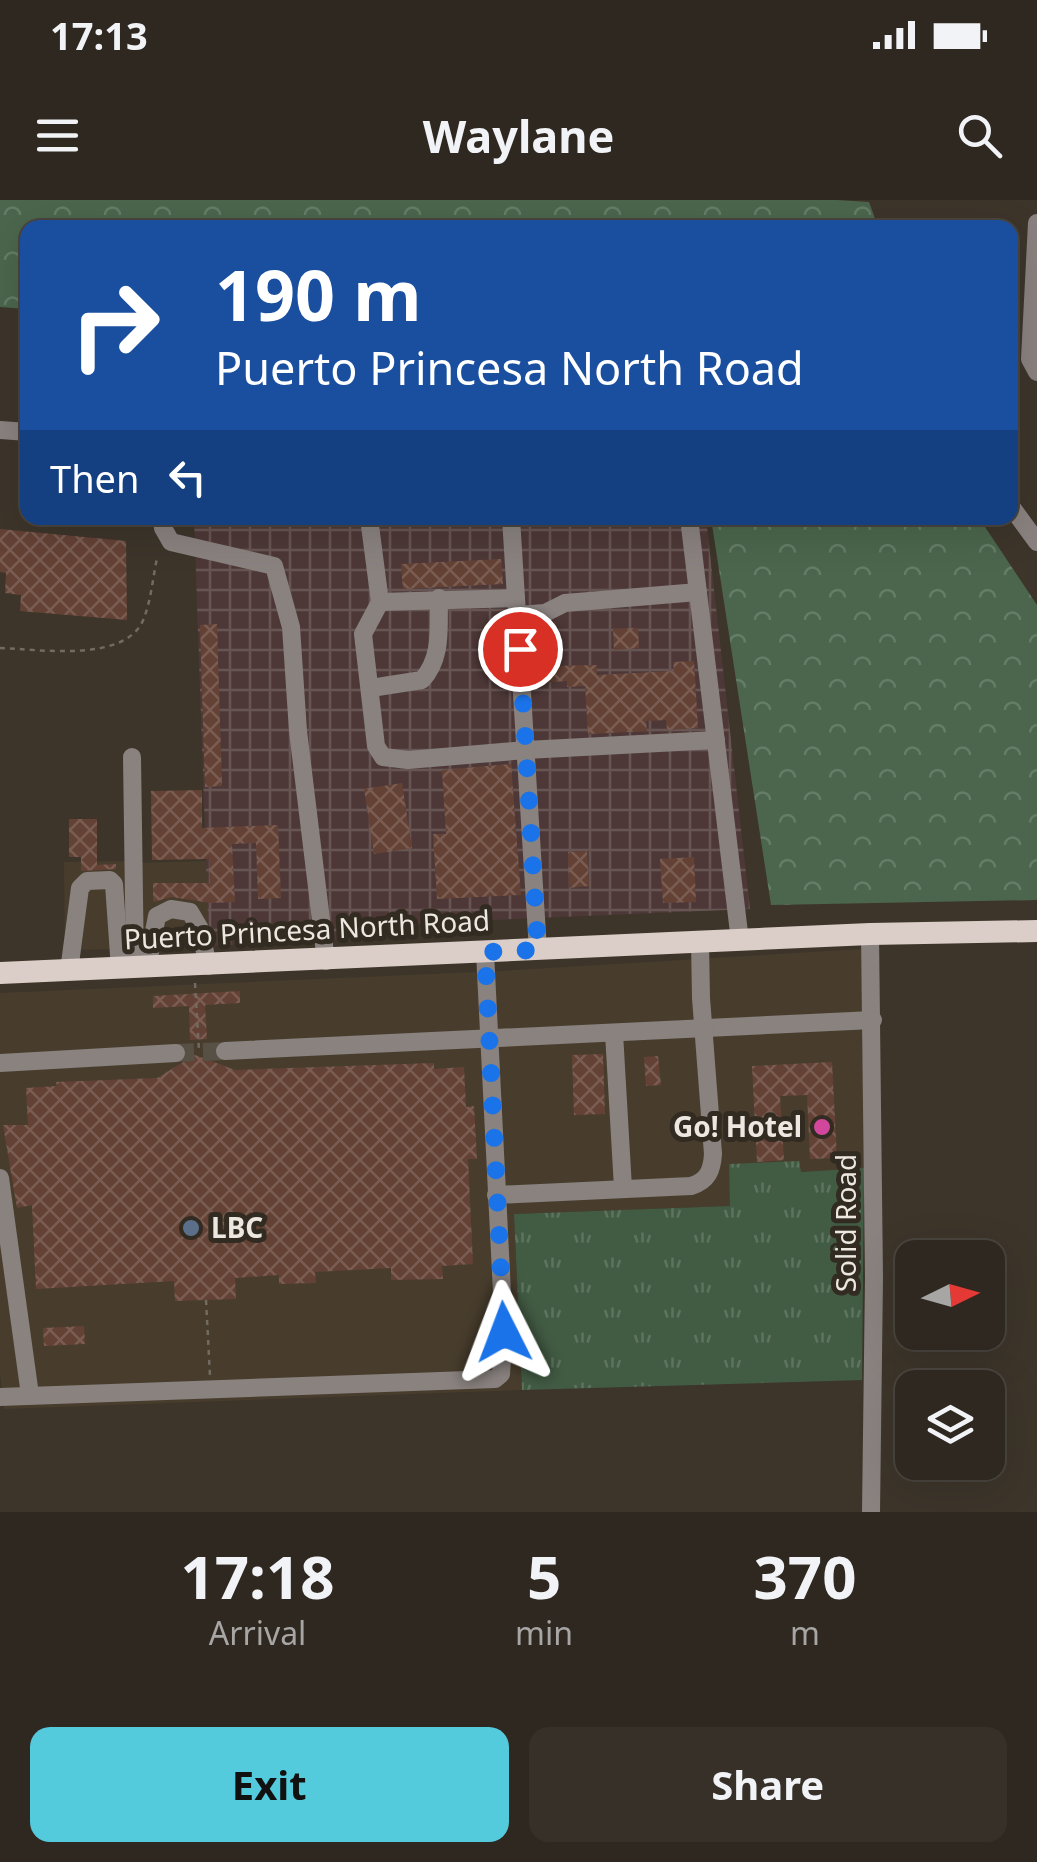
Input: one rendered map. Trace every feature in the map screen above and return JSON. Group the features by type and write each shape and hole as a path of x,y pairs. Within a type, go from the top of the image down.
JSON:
{"main road":[{"name":"Puerto Princesa North Road","path":"0,974 870,934 1037,930"}],"street":[{"path":"1037,223 1030,359 1037,372"},
{"path":"1018,517 1037,542"},
{"path":"163,525 171,542 274,566 291,627 298,731 326,961"},
{"path":"370,525 380,602 364,629 376,746 382,757 408,760 716,740"},
{"path":"511,525 538,950"},
{"path":"690,525 740,941"},
{"path":"380,602 439,598 517,606 544,613 565,604 698,592"},
{"path":"371,688 422,680 431,670 438,653 439,598"},
{"path":"132,757 134,968"},
{"path":"68,971 80,888 87,881 110,880 114,884 134,968"},
{"path":"134,968 157,916 171,909 190,912 200,928 201,966"},
{"name":"Solid Road","path":"870,934 871,1512"},
{"path":"496,1195 701,1183 712,1167 700,942"},
{"path":"0,1396 494,1378 502,1374 504,1332 485,952"},
{"path":"225,1051 873,1020"},
{"path":"614,1033 622,1188"},
{"path":"0,1063 176,1053"},
{"path":"0,1178 30,1395"}],"path":[{"path":"0,648 93,650 126,638 143,622 157,558"},
{"path":"199,1052 201,966"},
{"path":"206,1300 210,1387"}],"shaded area":[{"path":"194,525 707,525 750,909 423,923 378,938 209,946"},
{"path":"128,861 130,949 65,950 64,862"},
{"path":"207,861 209,946 141,948 138,863"},
{"path":"862,949 864,1168 800,1172 799,1162 729,1164 731,1206 514,1214 522,1390 4,1409 0,1373 0,993 500,971"}],"green space":[{"path":"0,200 837,200 869,202 875,220 20,220 20,308 0,307"},
{"path":"712,525 984,525 1037,605 1037,900 771,905"},
{"path":"799,1161 801,1172 864,1168 862,1380 522,1390 514,1214 730,1206 729,1164"}],"building":[{"path":"1018,275 1020,304 1018,358"},
{"path":"0,529 126,541 127,620 20,611 21,595 5,593 6,573 0,572"},
{"path":"501,559 503,584 403,589 401,564"},
{"path":"555,622 557,666 597,665 597,675 674,671 673,662 694,661 698,728 667,730 666,720 646,721 647,731 588,734 585,686 567,687 567,681 534,683 532,627"},
{"path":"217,624 222,786 205,787 200,625"},
{"path":"638,628 639,648 614,650 613,629"},
{"path":"511,764 521,895 437,899 433,834 446,834 442,770"},
{"path":"402,783 412,848 374,854 364,789"},
{"path":"202,790 202,828 278,825 281,898 258,899 256,843 232,844 235,902 172,897 153,902 153,883 210,883 209,859 152,860 151,791"},
{"path":"69,819 97,819 97,865 116,864 116,869 81,871 81,857 69,857"},
{"path":"587,851 589,886 569,888 568,852"},
{"path":"694,857 696,902 663,903 660,859"},
{"path":"240,991 240,1003 205,1005 207,1039 190,1040 189,1006 153,1008 153,996"},
{"path":"603,1054 605,1114 574,1115 572,1055"},
{"path":"195,1055 235,1070 434,1063 434,1069 464,1067 466,1107 474,1106 477,1159 468,1159 473,1264 442,1266 443,1279 391,1280 391,1268 315,1272 316,1283 279,1284 279,1275 235,1278 236,1299 175,1301 174,1281 36,1289 32,1205 17,1208 3,1125 28,1125 26,1088 57,1086 56,1082 157,1078"},
{"path":"658,1056 661,1085 646,1086 644,1057"},
{"name":"Go! Hotel","path":"832,1062 837,1158 810,1159 807,1095 780,1096 784,1160 757,1162 752,1066"},
{"path":"84,1326 85,1344 44,1346 43,1328"}],"tunnel":[{"path":"176,1053 225,1051"}],"place":[{"name":"Go! Hotel","path":"822,1127"},
{"name":"LBC","path":"191,1228"}],"route":[{"path":"504,1332 485,952 538,950 520,649"}]}
